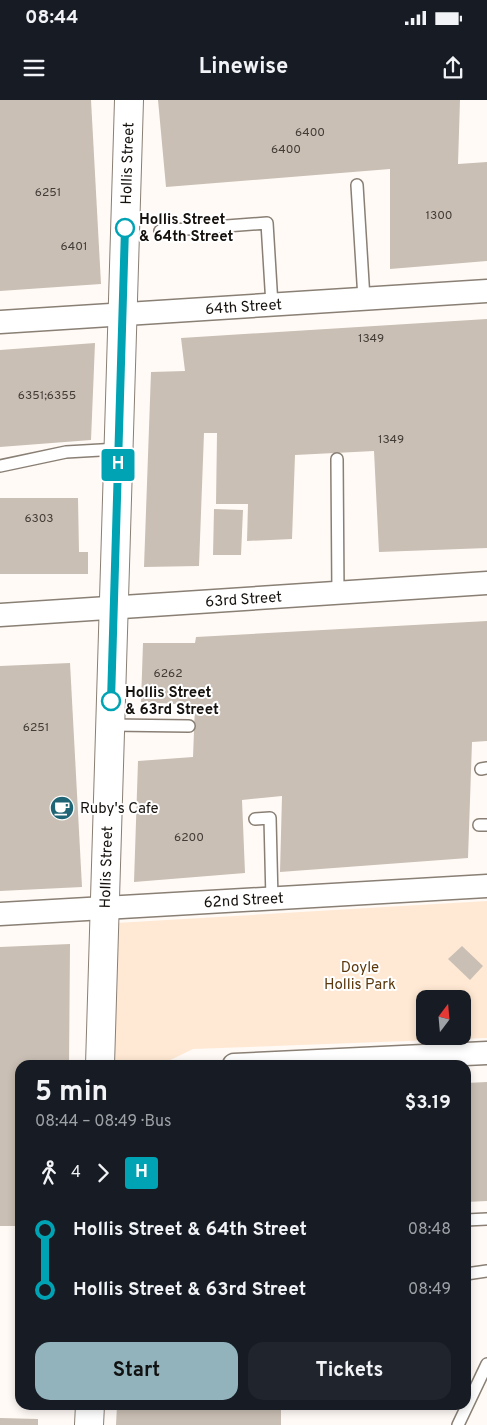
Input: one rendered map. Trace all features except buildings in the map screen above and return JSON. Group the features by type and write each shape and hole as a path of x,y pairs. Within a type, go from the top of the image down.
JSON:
{"street":[{"name":"Hollis Street","path":"100,1060 129,100"},
{"name":"64th Street","path":"0,322 487,291"},
{"name":"63rd Street","path":"0,616 487,583"},
{"name":"62nd Street","path":"0,914 104,910 487,886"},
{"path":"349,1060 487,1054"},
{"path":"89,1425 90,1410"}],"lane":[{"path":"357,185 364,299"},
{"path":"160,231 267,223 272,305"},
{"path":"0,466 66,452 118,449"},
{"path":"337,459 338,593"},
{"path":"110,725 189,726"},
{"path":"255,820 270,818 272,900"},
{"path":"471,1220 487,1219"},
{"path":"471,1273 487,1271"},
{"path":"471,1398 487,1364"},
{"path":"458,1425 465,1410"}],"green space":[{"name":"Doyle Hollis Park","path":"487,901 487,1038 471,1039 471,990 416,990 416,1041 193,1049 170,1060 112,1060 116,923"}],"bus line":[{"name":"H","path":"111,701 125,228"}],"place":[{"name":"Hollis Street & 64th Street","path":"125,228"},
{"name":"Hollis Street & 63rd Street","path":"111,701"},
{"name":"Ruby's Cafe","path":"62,808"}]}
